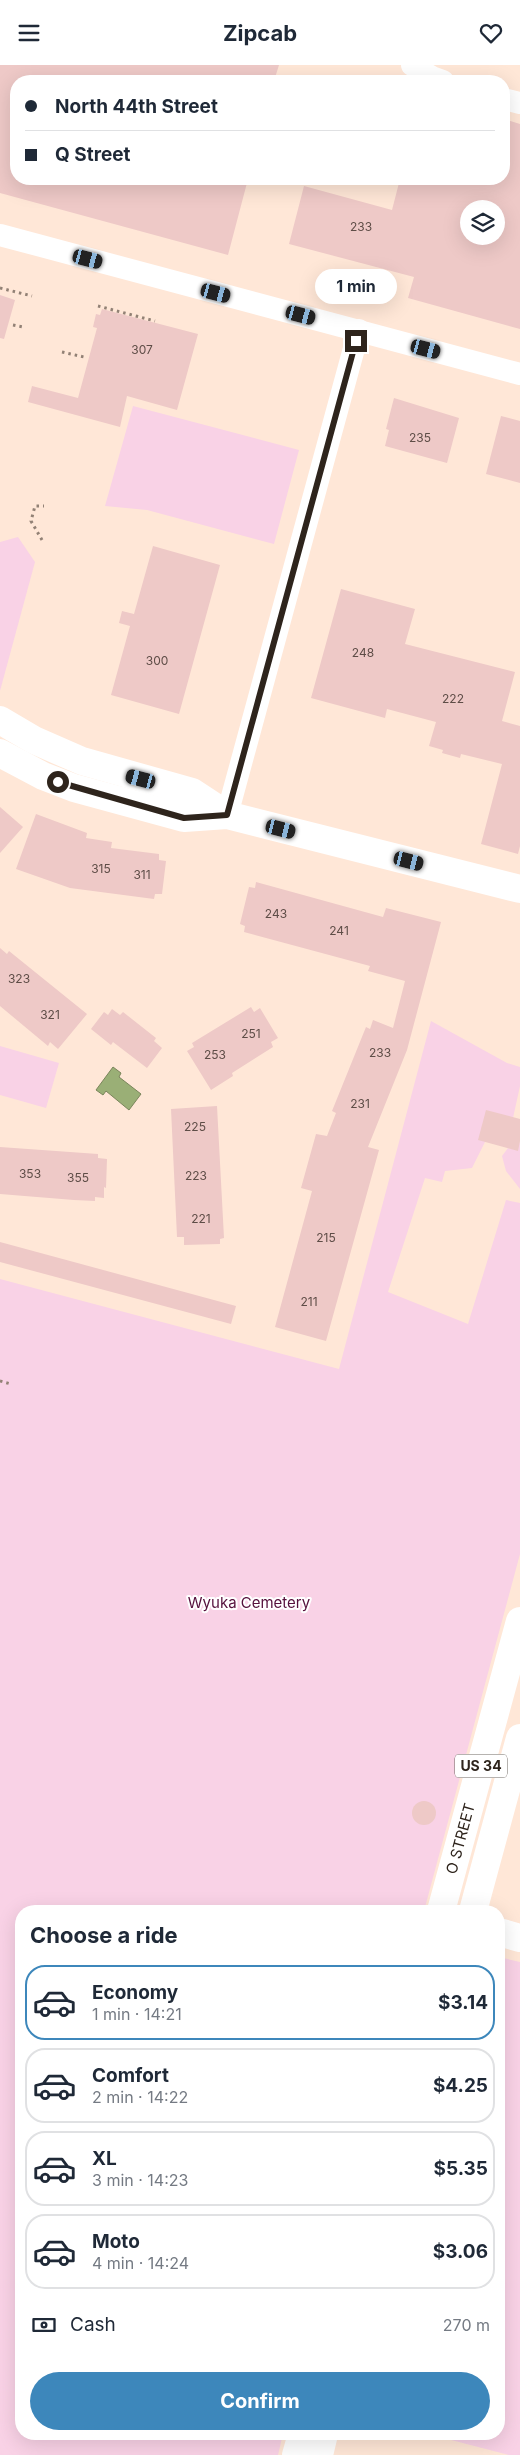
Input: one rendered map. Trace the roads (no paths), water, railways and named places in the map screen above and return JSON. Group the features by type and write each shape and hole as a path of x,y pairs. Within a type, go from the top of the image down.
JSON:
{"main road":[{"path":"0,720 34,740 82,761 192,793 227,815 520,889"},
{"path":"0,753 43,776 66,785 147,808 184,818 227,815"},
{"name":"O STREET","path":"443,1905 520,1621"},
{"name":"O STREET","path":"475,1905 520,1737"},
{"path":"505,1934 520,1938"},
{"path":"296,2455 300,2440"},
{"path":"319,2455 323,2440"}],"street":[{"path":"412,65 429,75"},
{"path":"0,235 520,373"},
{"path":"227,815 359,330"}],"park label":[{"name":"Wyuka Cemetery","path":"249,1603"}]}
